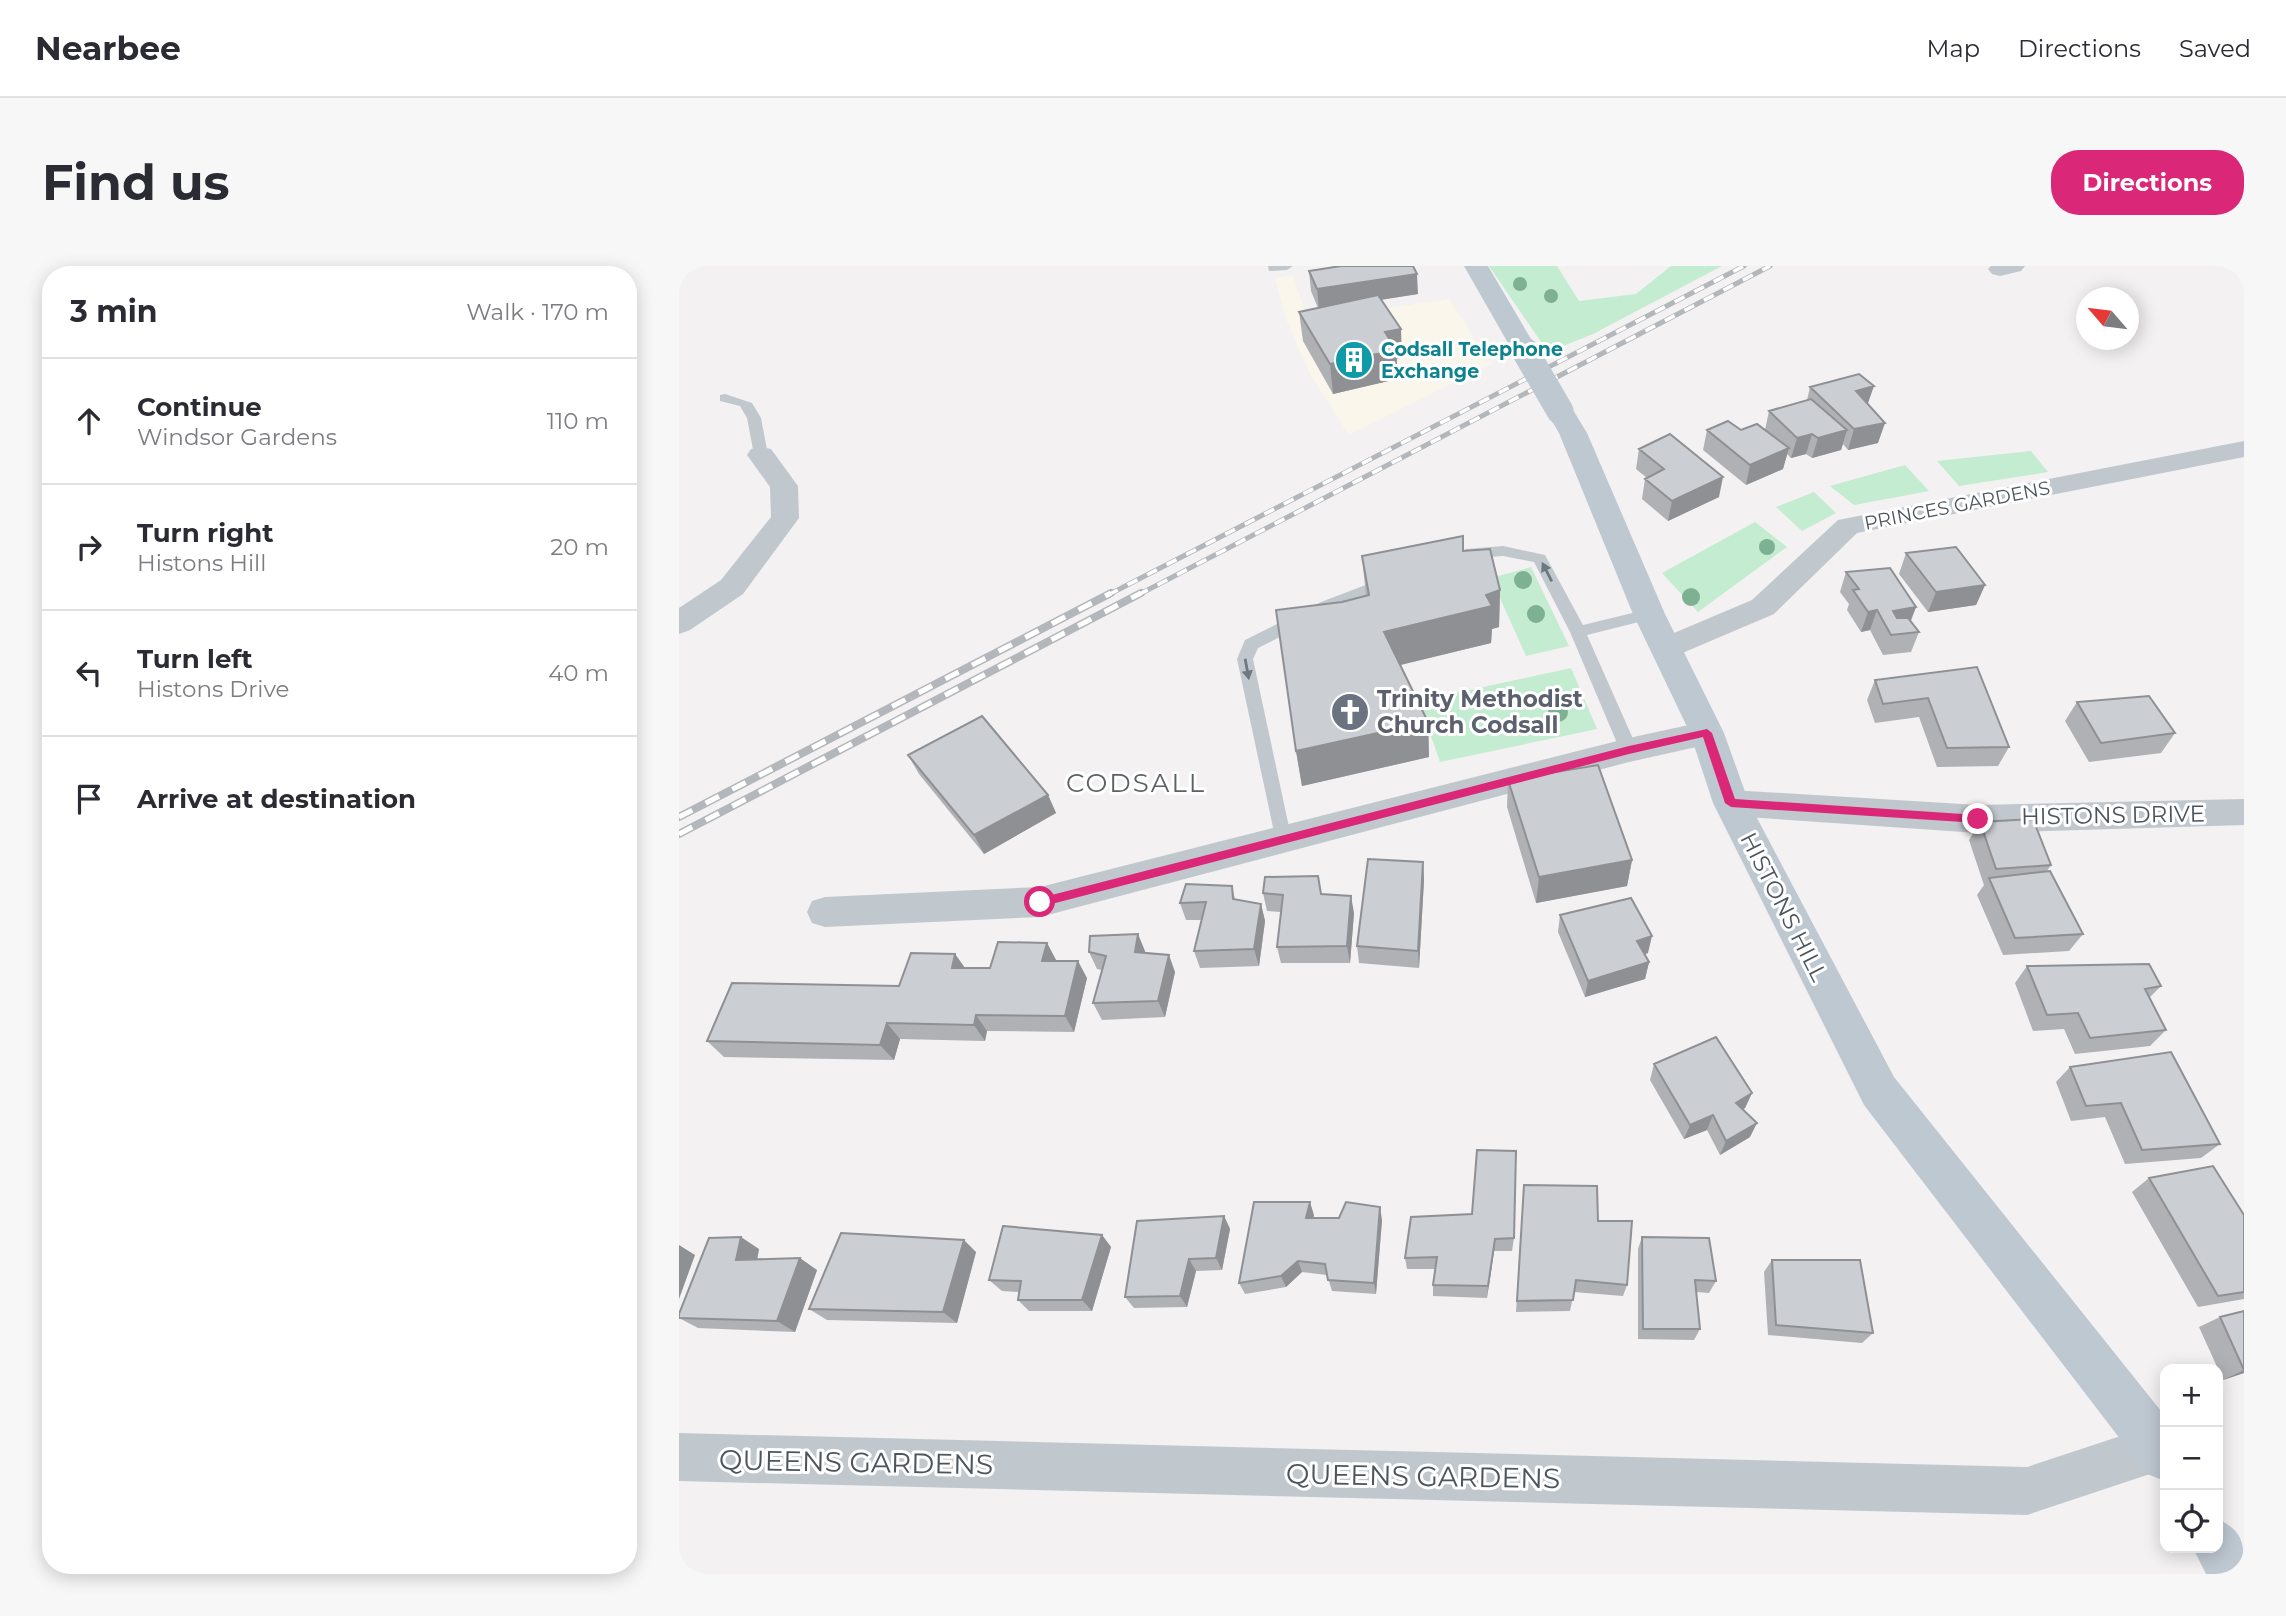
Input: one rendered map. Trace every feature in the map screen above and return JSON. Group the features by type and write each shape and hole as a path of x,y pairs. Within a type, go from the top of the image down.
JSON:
{"street":[{"name":"HISTONS HILL","path":"1476,266 1573,433 1649,614 1707,733 1731,803 1879,1091 2160,1449"},
{"name":"PRINCES GARDENS","path":"1666,649 1763,607 1848,526 2244,449"},
{"path":"679,624 731,587 785,518 784,486 761,455"},
{"path":"825,912 1040,902 1629,750 1707,733"},
{"name":"HISTONS DRIVE","path":"1731,803 1978,819 2244,812"},
{"name":"QUEENS GARDENS","path":"679,1457 2027,1491 2160,1453"},
{"path":"2223,1553 2235,1574"}],"lane":[{"path":"1273,268 1287,266"},
{"path":"725,398 745,403 754,418 761,455"},
{"path":"1449,557 1495,550 1526,554 1540,559 1578,632 1629,750"},
{"path":"1283,841 1245,659 1251,644 1327,606 1400,576"},
{"path":"1578,632 1649,614"}],"shaded area":[{"path":"1293,275 1304,309 1318,319 1449,299 1491,364 1349,435 1309,372 1286,319 1275,278"}],"green space":[{"path":"1489,266 1557,266 1579,301 1636,294 1671,266 1722,266 1593,334 1548,352"},
{"path":"2031,451 2048,472 1959,486 1937,461"},
{"path":"1905,465 1929,491 1854,505 1830,486"},
{"path":"1814,492 1836,513 1802,531 1776,507"},
{"path":"1755,522 1787,547 1698,612 1662,573"},
{"path":"1531,567 1569,646 1526,656 1491,578"},
{"path":"1571,668 1597,729 1440,762 1419,701"}],"building":[{"path":"1341,266 1413,266 1417,274 1317,289 1309,271"},
{"path":"1378,295 1401,329 1385,332 1396,350 1330,364 1299,312"},
{"path":"1859,374 1874,386 1856,391 1885,423 1854,429 1810,387"},
{"path":"1811,399 1847,430 1818,438 1812,434 1797,438 1769,411"},
{"path":"1728,421 1741,430 1757,424 1789,448 1750,465 1707,430"},
{"path":"1670,434 1723,477 1672,501 1645,479 1664,469 1639,449"},
{"name":"Trinity Methodist Church Codsall","path":"1463,536 1463,551 1490,549 1500,590 1486,595 1492,606 1384,632 1428,722 1296,751 1276,610 1342,602 1369,595 1362,556"},
{"path":"1956,547 1985,585 1936,592 1906,553"},
{"path":"1890,568 1916,607 1893,611 1897,618 1908,618 1919,632 1891,635 1877,610 1868,612 1853,590 1859,589 1846,572"},
{"path":"1977,667 2009,747 1947,748 1928,698 1883,704 1875,680"},
{"path":"2149,696 2175,733 2101,743 2077,702"},
{"path":"982,716 1048,795 974,835 908,755"},
{"path":"1598,765 1632,860 1539,877 1508,780"},
{"path":"2033,819 2051,865 1996,869 1980,822"},
{"path":"1368,859 1423,862 1418,951 1357,946"},
{"path":"2050,871 2083,934 2015,938 1989,878"},
{"path":"1318,876 1321,894 1351,896 1347,946 1277,947 1283,895 1263,893 1265,877"},
{"path":"1186,884 1232,886 1233,899 1261,904 1254,949 1194,951 1206,902 1180,903"},
{"path":"1631,898 1652,936 1637,941 1649,962 1588,981 1560,915"},
{"path":"1138,934 1135,952 1169,955 1158,1001 1093,1003 1106,956 1089,952 1090,936"},
{"path":"998,942 1047,943 1042,961 1078,961 1065,1016 976,1015 974,1025 887,1023 880,1045 707,1041 732,983 899,986 911,953 955,954 952,968 990,968"},
{"path":"2149,964 2161,986 2145,989 2166,1030 2090,1038 2078,1013 2047,1015 2027,966"},
{"path":"1716,1037 1752,1093 1736,1103 1757,1123 1726,1141 1713,1115 1690,1125 1654,1064"},
{"path":"2171,1052 2220,1144 2142,1150 2121,1103 2086,1106 2070,1067"},
{"path":"1477,1150 1516,1151 1514,1238 1495,1239 1488,1286 1433,1285 1437,1257 1405,1258 1411,1217 1472,1214"},
{"path":"2213,1166 2244,1215 2244,1292 2218,1296 2149,1178"},
{"path":"1524,1185 1597,1186 1598,1221 1632,1221 1627,1285 1576,1280 1573,1300 1517,1301"},
{"path":"1254,1202 1310,1202 1306,1218 1339,1218 1346,1202 1380,1207 1374,1283 1328,1280 1325,1264 1298,1261 1281,1276 1239,1283"},
{"path":"1224,1216 1216,1258 1189,1259 1180,1296 1125,1297 1137,1221"},
{"path":"1003,1226 1102,1235 1082,1300 1018,1300 1021,1281 989,1280"},
{"path":"841,1233 964,1240 943,1312 809,1309"},
{"path":"741,1237 736,1260 800,1258 777,1321 679,1318 709,1238"},
{"path":"1642,1237 1709,1238 1716,1281 1695,1280 1700,1329 1643,1329"},
{"path":"1772,1260 1860,1260 1873,1333 1776,1325"},
{"path":"2244,1311 2244,1370 2220,1317"}],"railway":[{"path":"1108,595 1744,266"},
{"path":"1138,595 1770,266"},
{"path":"679,817 1111,593"},
{"path":"679,834 1141,593"}],"place":[{"name":"Codsall Telephone Exchange","path":"1354,360"},
{"name":"Trinity Methodist Church Codsall","path":"1350,712"}],"district":[{"name":"CODSALL","path":"1136,783"}],"route":[{"path":"1040,902 1629,750 1707,733 1731,803 1978,819"}]}
